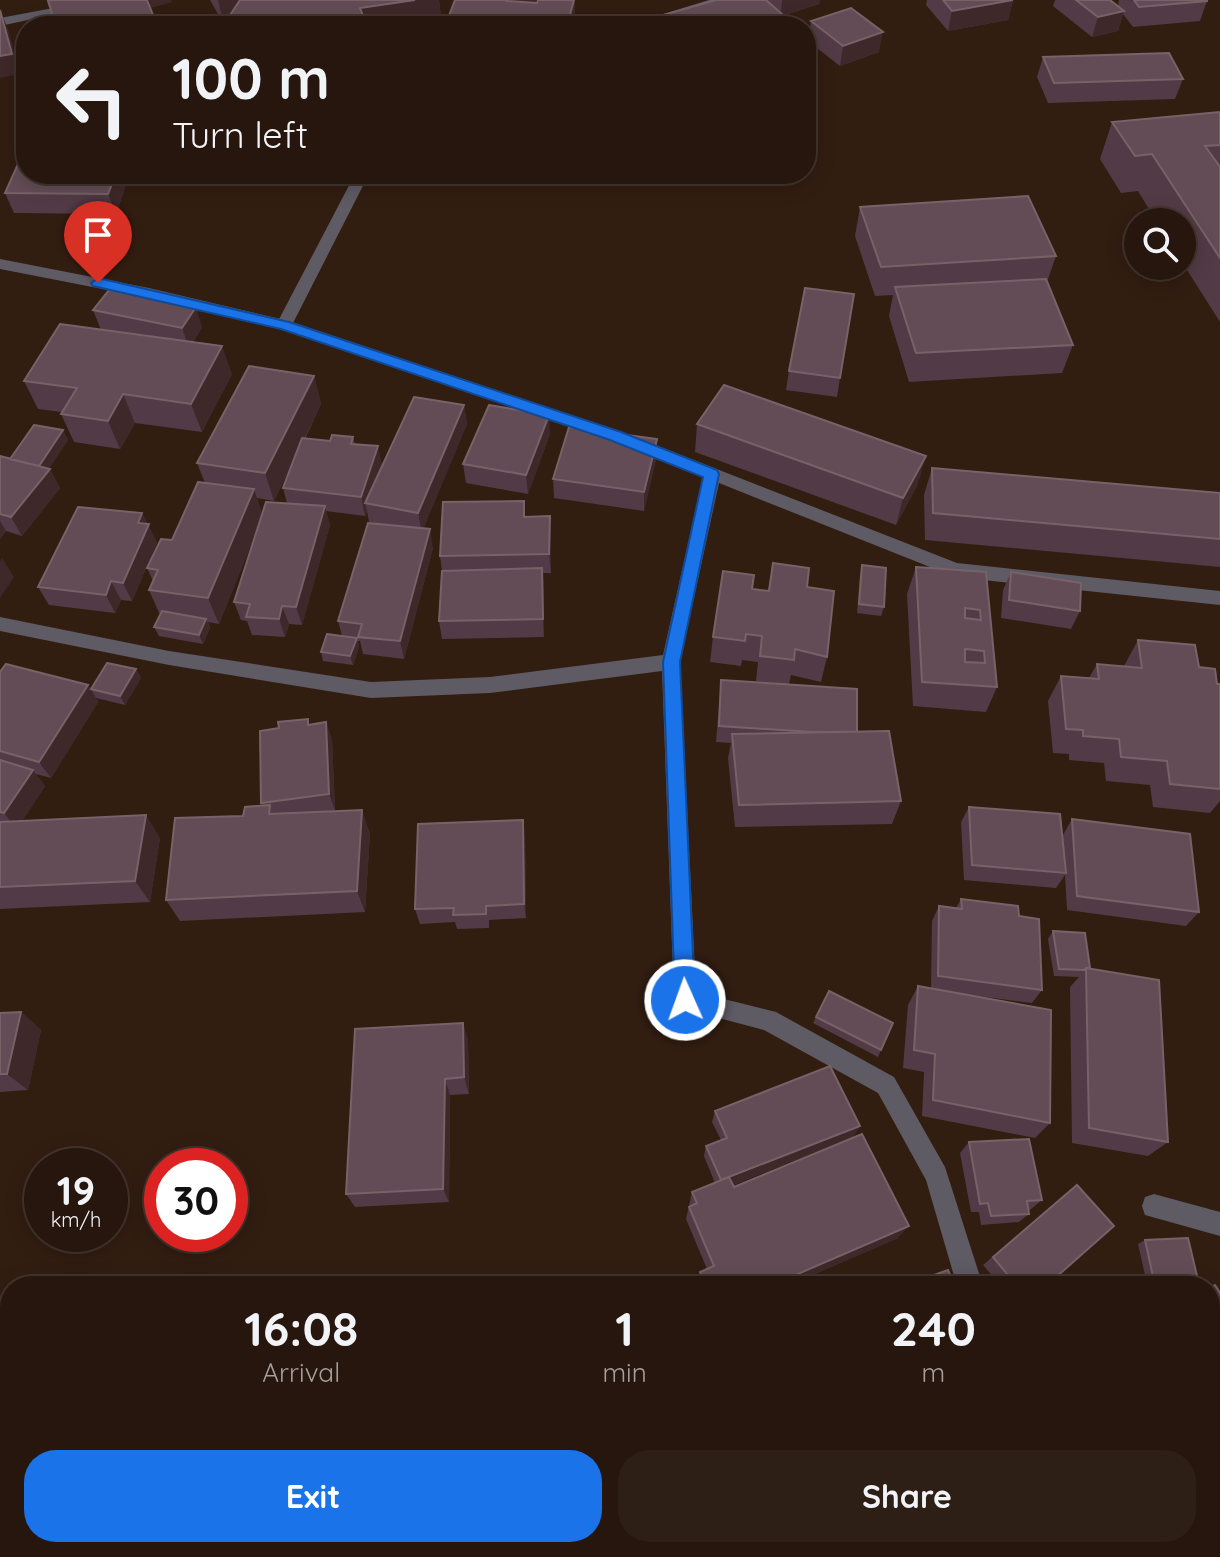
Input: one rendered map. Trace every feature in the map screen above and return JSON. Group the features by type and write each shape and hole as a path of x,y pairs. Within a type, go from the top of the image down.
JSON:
{"street":[{"path":"31,16 115,0"},
{"path":"666,16 723,0"},
{"path":"284,325 357,184"},
{"path":"0,264 149,293 284,325 616,436 955,570 1220,598"},
{"path":"712,474 671,662 685,1000 768,1020 886,1085 937,1175 967,1276"},
{"path":"0,624 169,658 371,690 490,685 671,662"},
{"path":"1154,1206 1220,1224"}],"building":[{"path":"147,0 153,16 53,16 48,1"},
{"path":"240,0 415,0 360,8 363,16 230,16"},
{"path":"455,0 537,3 538,0 574,0 570,16 449,16"},
{"path":"716,0 766,0 782,14 775,16 663,15"},
{"path":"943,0 1013,0 952,11"},
{"path":"1076,0 1110,0 1124,11 1098,17"},
{"path":"1134,0 1207,0 1207,1 1139,7"},
{"path":"851,8 883,32 843,46 816,25 816,19"},
{"path":"0,10 12,54 0,56"},
{"path":"1169,53 1183,79 1054,83 1043,57"},
{"path":"1220,112 1220,145 1205,146 1220,167 1220,258 1196,221 1196,208 1187,208 1152,154 1135,156 1112,122"},
{"path":"16,168 16,184 112,184 108,194 5,193"},
{"path":"1028,196 1056,256 881,267 860,207"},
{"path":"1046,279 1073,345 916,353 895,287"},
{"path":"805,288 854,294 840,378 789,371"},
{"path":"109,290 196,307 182,328 93,310"},
{"path":"60,324 222,346 191,404 123,394 108,421 61,414 77,388 24,381"},
{"path":"249,366 314,376 265,473 197,463"},
{"path":"724,385 926,456 903,498 697,424"},
{"path":"414,397 464,405 418,513 365,503"},
{"path":"489,405 549,415 526,475 463,464"},
{"path":"34,425 63,430 39,466 10,459"},
{"path":"569,427 657,439 644,492 553,479"},
{"path":"332,435 353,437 351,444 378,446 361,497 283,488 302,438 330,441"},
{"path":"0,456 50,469 11,517 0,514"},
{"path":"932,468 1220,493 1220,539 933,513"},
{"path":"198,482 254,489 208,598 149,590 158,570 147,568 161,539 172,540"},
{"path":"524,501 524,517 550,516 549,554 440,556 443,502"},
{"path":"266,502 325,506 296,607 282,606 279,619 246,617 250,604 234,602"},
{"path":"78,507 142,513 138,523 149,524 123,583 111,581 106,595 38,587"},
{"path":"368,523 430,529 400,641 358,637 362,624 338,621"},
{"path":"773,563 809,568 807,587 834,591 827,657 795,649 794,660 760,656 762,636 746,634 745,641 713,637 723,571 754,575 752,589 769,591"},
{"path":"862,565 886,568 884,607 859,604"},
{"path":"916,567 986,572 997,687 922,682","holes":["965,608 980,610 981,620 965,618","965,649 984,651 985,663 965,662"]},
{"path":"542,568 543,619 439,621 442,571"},
{"path":"1011,572 1081,583 1080,611 1009,600"},
{"path":"162,611 206,619 199,635 154,627"},
{"path":"327,634 357,638 350,656 321,652"},
{"path":"1138,640 1195,645 1199,667 1215,669 1217,684 1220,684 1220,789 1170,784 1167,761 1121,757 1119,739 1083,736 1083,730 1066,729 1061,676 1099,679 1097,664 1142,668"},
{"path":"107,663 136,669 120,696 91,689"},
{"path":"6,664 88,685 39,762 0,751 0,672"},
{"path":"721,680 857,689 857,732 719,726"},
{"path":"308,719 308,725 326,722 329,794 261,803 260,731 279,728 278,722"},
{"path":"889,731 901,801 739,805 732,734"},
{"path":"0,760 33,770 4,813 0,812"},
{"path":"270,805 269,814 362,810 357,891 166,900 175,818 243,816 245,807"},
{"path":"969,807 1060,814 1066,873 972,865"},
{"path":"146,815 135,881 0,887 0,822"},
{"path":"1072,819 1190,834 1199,912 1077,896"},
{"path":"523,820 524,904 486,906 486,914 453,915 454,908 415,909 418,824"},
{"path":"961,899 1018,906 1019,916 1039,919 1042,990 938,976 939,906 962,909"},
{"path":"1053,931 1085,933 1090,968 1059,969"},
{"path":"1086,968 1159,980 1168,1142 1089,1128"},
{"path":"918,986 1051,1010 1050,1123 933,1100 935,1054 914,1050"},
{"path":"829,991 893,1023 881,1050 816,1017"},
{"path":"21,1012 7,1074 0,1074 0,1013"},
{"path":"463,1023 464,1077 445,1079 443,1189 346,1194 355,1029"},
{"path":"830,1066 860,1126 721,1180 706,1146 727,1138 715,1111"},
{"path":"862,1134 909,1226 793,1276 702,1276 700,1272 714,1266 689,1207 697,1203 692,1192 729,1177 734,1187"},
{"path":"1029,1139 1042,1200 1027,1201 1029,1214 991,1216 988,1203 980,1204 969,1142"},
{"path":"1077,1185 1114,1226 1057,1276 1009,1276 993,1257"},
{"path":"1188,1238 1197,1276 1153,1276 1145,1240"},
{"path":"948,1270 951,1276 931,1276"}],"route":[{"path":"98,283 213,306 284,325 616,436 712,474 671,662 685,1000"}]}
